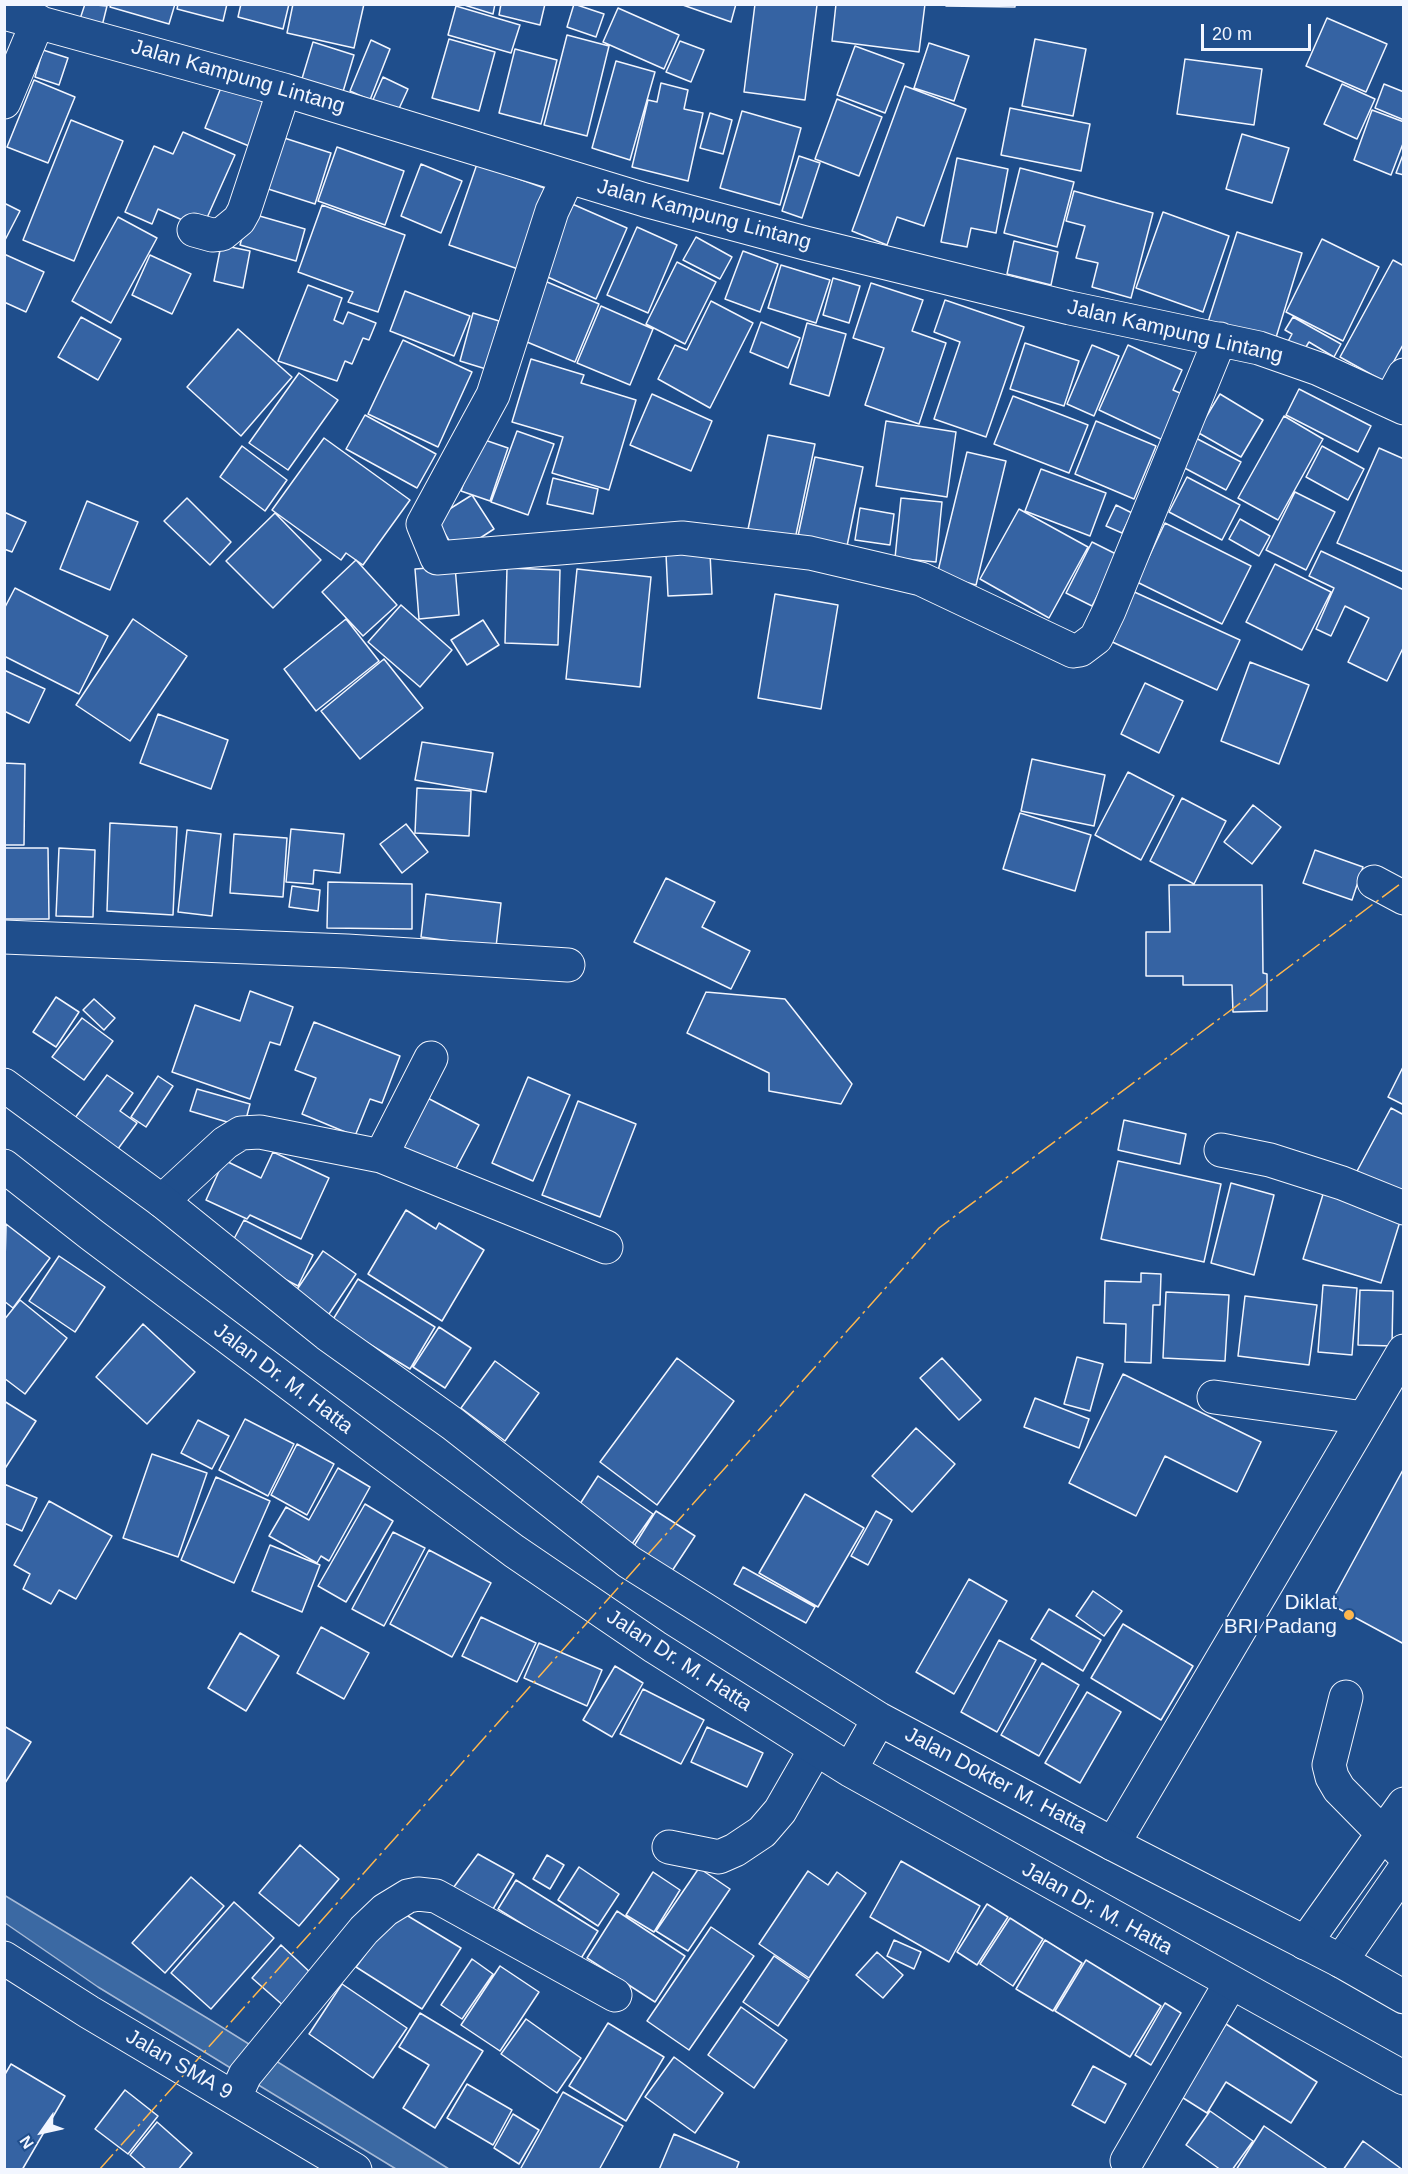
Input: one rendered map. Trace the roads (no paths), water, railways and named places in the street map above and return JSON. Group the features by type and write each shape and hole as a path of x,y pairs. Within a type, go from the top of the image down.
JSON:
{"street":[{"name":"Jalan Kampung Lintang","path":"4,13 284,90 645,200 917,272 1259,348 1399,395"},
{"path":"4,102 38,21"},
{"path":"194,230 222,234 238,220 244,210 284,90"},
{"path":"568,177 552,211 493,395 423,524 437,558 682,538 810,553 921,579 1073,651 1080,650 1096,638 1109,611 1220,339"},
{"path":"1374,882 1404,898"},
{"path":"4,937 335,950 568,965"},
{"path":"381,1156 431,1058"},
{"path":"4,1084 162,1201 327,1334 453,1424 629,1562 879,1719 850,1770"},
{"path":"162,1201 225,1143 242,1133 260,1132 381,1156 606,1247"},
{"path":"1221,1150 1281,1164 1342,1183 1404,1208"},
{"name":"Jalan Dr. M. Hatta","path":"4,1166 265,1366 514,1551 655,1647 815,1750 1230,1984 1404,2078"},
{"path":"1404,1351 1113,1844 1305,1942 1404,1997"},
{"path":"1214,1397 1364,1418"},
{"path":"1346,1697 1329,1765 1332,1778 1339,1789 1393,1845"},
{"name":"Jalan Dokter M. Hatta","path":"879,1719 1113,1844"},
{"path":"669,1847 719,1857 735,1850 762,1832 780,1811 815,1750"},
{"path":"1305,1942 1393,1845 1404,1804"},
{"path":"1341,1961 1404,1870"},
{"path":"247,2076 364,1930 385,1910 408,1896 418,1894 436,1896 615,1995"},
{"name":"Jalan SMA 9","path":"4,1958 88,2012 247,2076 355,2169"},
{"path":"1127,2161 1230,1984"}],"water":[{"path":"4,1895 449,2169 396,2169 98,1987 5,1923"}],"place":[{"name":"Diklat BRI Padang","path":"1349,1615"}]}
